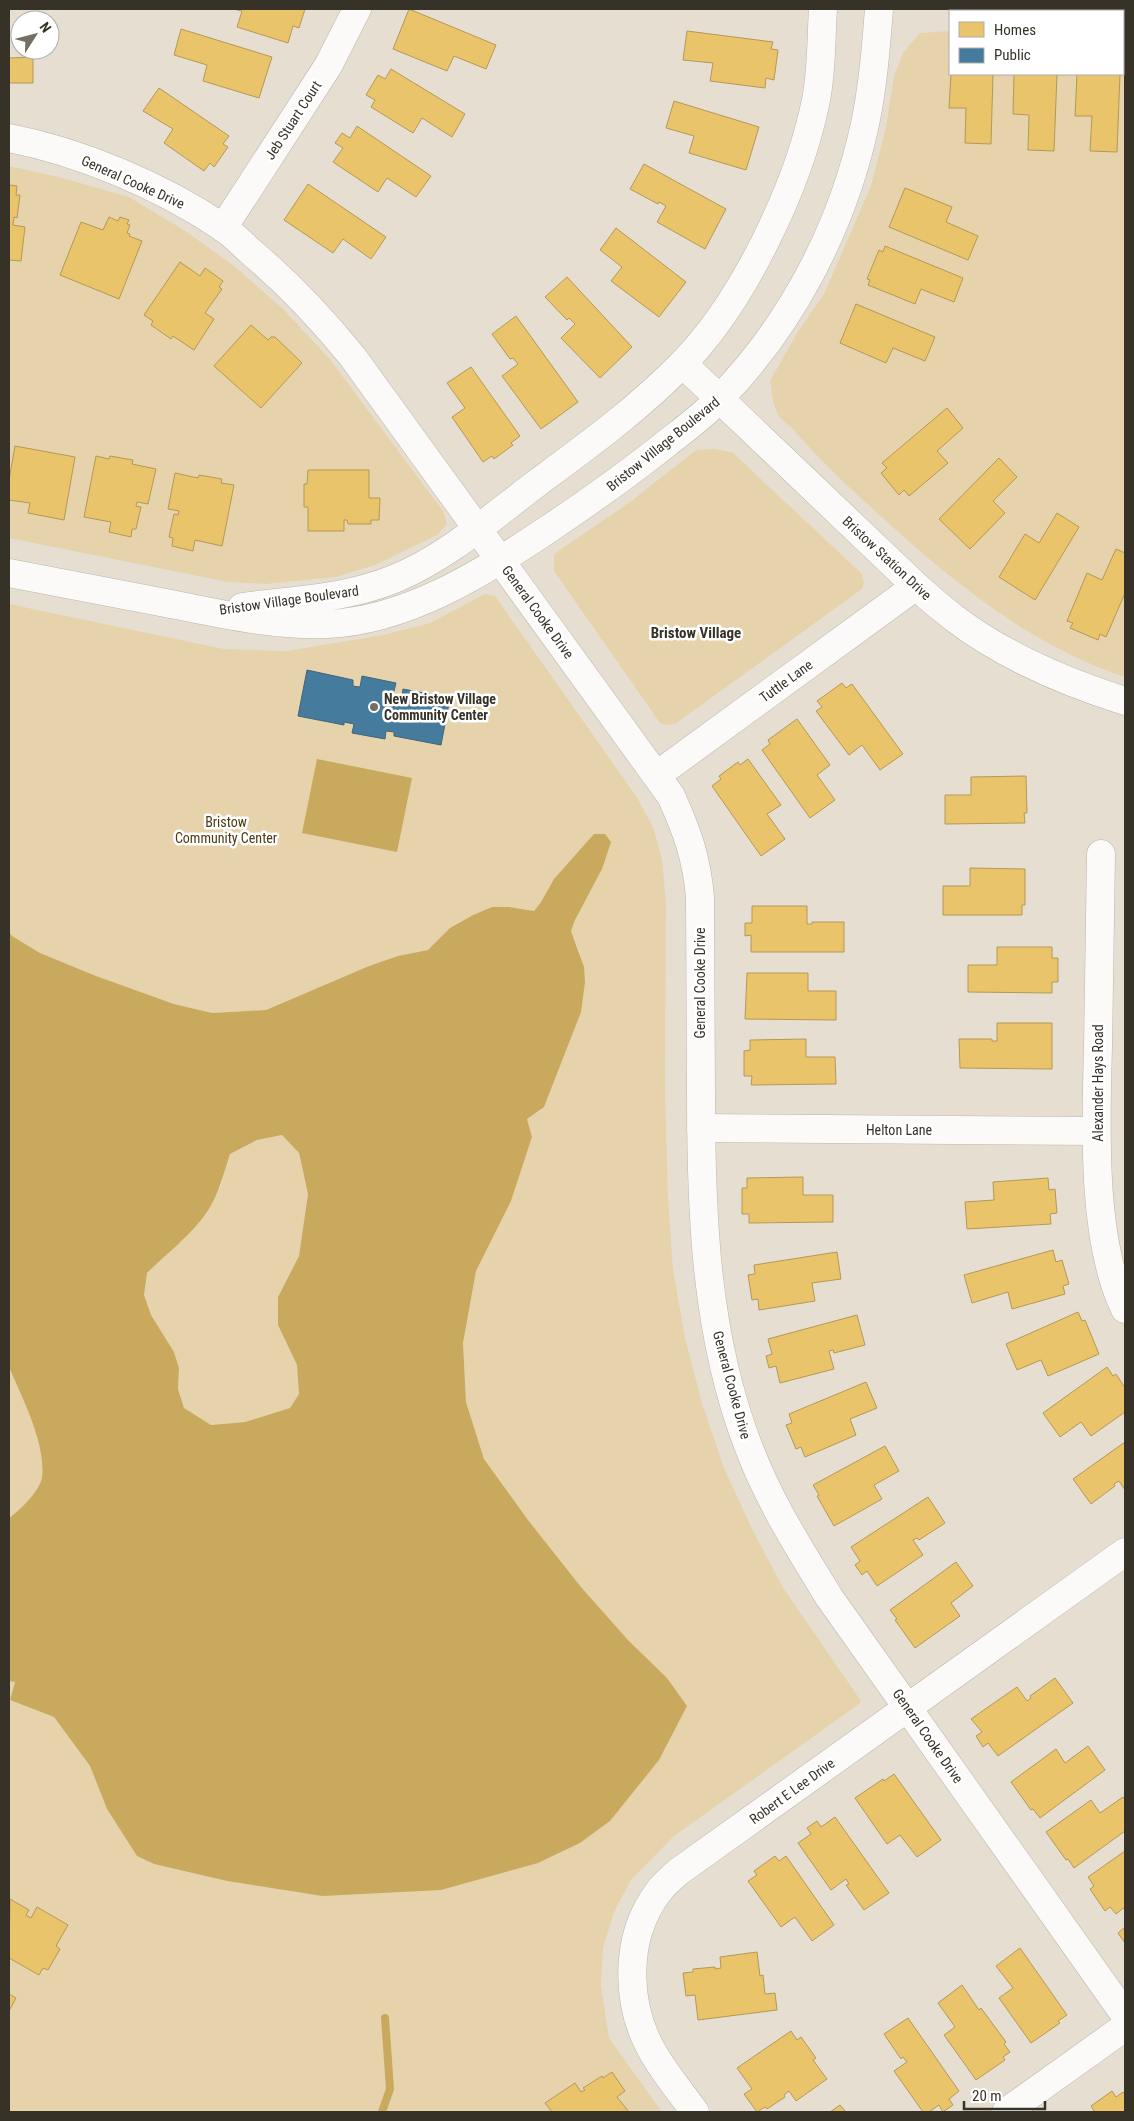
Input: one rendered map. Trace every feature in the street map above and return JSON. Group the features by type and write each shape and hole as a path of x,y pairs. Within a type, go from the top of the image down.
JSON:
{"street":[{"name":"Jeb Stuart Court","path":"223,228 328,66 357,9"},
{"name":"Bristow Village Boulevard","path":"211,612 319,598 364,590 395,579 424,564 477,528 638,405 683,364 729,304 768,236 790,183 808,132 816,98 820,68 823,9"},
{"name":"Bristow Village Boulevard","path":"9,573 211,612 276,621 329,624 374,616 444,592 501,560 612,486 690,425 719,400 781,323 823,250 845,197 865,123 873,77 879,9"},
{"path":"973,9 1018,10"},
{"name":"General Cooke Drive","path":"9,138 70,154 121,174 185,205 223,228 282,278 324,322 352,356 670,796 692,845 698,873 700,898 701,1128 708,1280 723,1365 748,1446 785,1525 830,1597 1125,2015"},
{"name":"Bristow Station Drive","path":"683,364 916,586 954,618 997,647 1051,674 1125,701"},
{"name":"Tuttle Lane","path":"656,775 916,586"},
{"name":"Alexander Hays Road","path":"1101,854 1096,1131 1105,1243 1120,1298 1125,1309"},
{"name":"Helton Lane","path":"701,1128 1096,1131"},
{"name":"Robert E Lee Drive","path":"695,2112 655,2055 639,2021 634,2002 632,1983 635,1943 647,1910 659,1890 678,1872 1125,1552"},
{"path":"1006,2112 1125,2027"}],"green space":[{"path":"949,31 949,75 1124,75 1125,37 1125,677 1084,661 1044,641 1006,618 970,592 935,564 835,474 777,413 770,381 797,333 824,294 871,186 886,127 894,76 903,53 920,33"},
{"path":"9,166 59,177 129,197 184,230 234,266 283,309 329,358 443,511 447,524 437,535 375,565 336,577 266,584 228,582 9,538"},
{"path":"714,449 732,452 862,574 864,583 862,589 675,724 667,725 660,723 554,571 554,554 630,502 696,450"},
{"name":"Bristow Community Center","path":"485,594 495,596 636,796 653,827 662,859 666,904 665,1090 668,1198 673,1269 685,1338 702,1403 724,1468 754,1533 784,1589 861,1701 674,1836 631,1880 614,1912 603,1948 601,1986 609,2038 662,2112 9,2112 9,1681 15,1682 10,1700 54,1717 90,1766 107,1809 137,1856 154,1864 227,1881 322,1896 538,1863 580,1843 610,1821 667,1678 628,1640 581,1587 528,1520 484,1459 466,1402 463,1343 476,1271 511,1201 532,1137 527,1119 580,953 571,931 602,869 554,879 534,911 509,907 492,907 450,928 429,950 398,956 369,966 266,1010 212,1013 174,1004 96,976 40,953 12,936 9,932 9,604 224,649 287,651 383,635 430,623"},
{"path":"282,1135 299,1153 308,1194 299,1256 278,1297 278,1325 297,1365 299,1394 290,1408 245,1422 211,1425 184,1408 178,1389 179,1368 174,1352 151,1315 144,1295 147,1273 180,1242 220,1188 230,1154 257,1140"},
{"path":"9,1367 37,1435 42,1464 42,1477 34,1494 9,1518"}],"shaded area":[{"path":"317,759 412,778 397,852 302,833"},
{"path":"594,834 605,834 611,842 602,869 571,931 584,967 585,982 581,1012 544,1107 527,1119 532,1137 511,1201 476,1271 463,1343 466,1402 484,1459 528,1520 581,1587 628,1640 667,1678 687,1706 659,1760 610,1821 580,1843 538,1863 441,1890 322,1896 227,1881 154,1864 137,1856 107,1809 90,1766 54,1717 10,1700 15,1682 9,1681 9,1518 24,1505 38,1488 42,1477 42,1464 37,1435 9,1367 9,932 12,936 40,953 96,976 174,1004 212,1013 266,1010 369,966 398,956 428,950 450,928 492,907 509,907 534,911 554,879","holes":["282,1135 299,1153 308,1194 299,1256 278,1297 278,1325 297,1365 299,1394 290,1408 245,1422 211,1425 184,1408 178,1389 179,1368 174,1352 151,1315 144,1295 147,1273 188,1235 203,1218 213,1203 230,1154 257,1140"]}],"building: Homes":[{"path":"233,9 305,9 299,28 293,26 288,43 237,27 242,11"},
{"path":"409,9 496,45 486,69 454,56 447,71 393,49"},
{"path":"181,29 272,57 259,98 203,81 207,65 174,55"},
{"path":"687,31 773,42 771,49 778,50 774,80 766,78 765,88 710,81 713,63 683,60"},
{"path":"9,58 10,60 33,60 33,83 9,83"},
{"path":"391,69 465,114 452,137 422,118 413,133 371,107 375,100 366,95 378,75 385,79"},
{"path":"951,75 993,75 991,144 965,143 966,108 949,108"},
{"path":"1014,75 1057,75 1054,151 1028,150 1029,115 1013,114"},
{"path":"1077,75 1120,75 1117,152 1090,151 1092,116 1075,116"},
{"path":"159,88 229,136 223,144 228,147 214,167 210,163 204,171 164,143 173,129 143,111"},
{"path":"674,101 759,127 746,170 689,153 694,136 666,128"},
{"path":"357,126 431,176 416,197 387,178 378,192 333,162 343,148 335,143 342,133 350,138"},
{"path":"644,164 726,209 705,249 657,222 666,206 659,202 658,204 630,189"},
{"path":"308,184 386,237 371,259 343,239 333,253 284,220"},
{"path":"9,185 17,186 16,195 20,195 17,218 14,217 13,225 25,227 21,261 9,260"},
{"path":"905,188 952,207 946,222 978,236 968,260 889,227"},
{"path":"109,217 118,221 120,217 129,220 127,224 130,225 127,233 130,234 129,236 142,241 119,299 60,275 81,222 103,230"},
{"path":"616,228 686,282 659,317 611,281 622,267 600,250"},
{"path":"885,246 963,278 954,302 921,289 915,304 868,285 870,280 867,279 879,250 883,252"},
{"path":"180,262 200,276 205,268 223,281 219,287 222,289 205,313 214,319 194,350 173,336 171,339 151,325 153,321 144,315"},
{"path":"567,277 632,347 600,378 561,338 575,324 569,318 567,320 545,297"},
{"path":"856,304 935,337 925,361 893,348 886,363 840,343"},
{"path":"516,316 578,402 541,429 502,376 518,364 513,358 510,359 492,334"},
{"path":"251,325 268,340 271,337 275,337 302,363 261,408 214,366"},
{"path":"471,367 520,436 511,443 513,445 494,459 492,456 483,462 452,417 465,408 447,383"},
{"path":"947,408 963,428 937,451 948,463 909,496 904,490 899,495 881,473 887,468 882,463"},
{"path":"15,446 75,457 64,520 28,513 30,503 9,500 9,480"},
{"path":"96,456 109,459 110,456 133,460 132,464 156,469 148,504 137,502 136,506 141,507 136,529 132,529 131,537 109,532 111,522 84,517"},
{"path":"999,458 1017,477 993,501 1005,513 970,549 939,519"},
{"path":"308,470 369,470 369,498 380,498 379,520 371,520 371,524 348,524 347,520 344,520 344,531 308,531 308,507 304,507 304,484 307,484"},
{"path":"175,473 198,478 199,475 222,479 221,483 234,485 222,546 195,540 193,551 172,546 173,538 169,537 174,514 178,515 179,511 168,509"},
{"path":"1057,513 1079,527 1035,600 999,577 1025,534 1039,543"},
{"path":"1116,549 1125,553 1125,593 1106,637 1100,634 1098,640 1070,628 1073,623 1067,621 1087,573 1102,580"},
{"path":"842,683 846,688 852,684 903,754 880,770 862,745 849,755 816,711 822,707 817,701"},
{"path":"797,719 830,765 817,775 835,800 810,818 762,750 770,744 768,740"},
{"path":"748,759 781,805 767,814 785,839 761,856 712,786 721,779 719,776 738,762 740,765"},
{"path":"1026,776 1027,813 1024,813 1025,823 945,824 945,795 971,795 971,777"},
{"path":"970,868 1025,869 1025,905 1022,905 1022,915 943,915 943,886 970,886"},
{"path":"752,906 807,906 807,924 812,924 812,922 844,922 844,952 751,952 751,935 745,936 745,923 752,923"},
{"path":"997,947 1052,947 1052,958 1058,958 1058,982 1052,982 1052,993 968,992 968,965 997,965"},
{"path":"747,973 808,973 808,991 836,991 836,1020 745,1019"},
{"path":"997,1023 1052,1023 1052,1069 960,1068 959,1039 992,1039 992,1041 997,1041"},
{"path":"806,1039 806,1057 835,1057 836,1084 751,1085 752,1076 744,1076 744,1051 750,1050 750,1040"},
{"path":"803,1177 803,1195 833,1195 833,1222 749,1223 749,1214 742,1214 742,1188 747,1188 747,1178"},
{"path":"1048,1178 1049,1190 1055,1189 1057,1213 1050,1214 1051,1224 967,1229 965,1202 994,1200 993,1182"},
{"path":"1053,1250 1056,1262 1062,1260 1069,1284 1063,1286 1065,1294 1012,1309 1008,1292 972,1303 964,1275"},
{"path":"837,1252 841,1279 812,1283 815,1301 759,1310 758,1299 752,1300 748,1275 755,1274 754,1265"},
{"path":"1078,1312 1082,1321 1085,1320 1099,1354 1048,1376 1041,1360 1017,1370 1006,1344"},
{"path":"857,1315 865,1345 834,1353 833,1350 829,1351 834,1369 780,1383 776,1366 769,1368 766,1356 772,1354 768,1339"},
{"path":"1107,1367 1113,1376 1116,1374 1125,1388 1125,1412 1091,1436 1081,1422 1060,1437 1043,1413"},
{"path":"866,1382 877,1408 850,1419 856,1435 805,1457 801,1447 796,1449 786,1425 792,1423 789,1414"},
{"path":"1125,1442 1125,1490 1119,1481 1091,1504 1073,1479"},
{"path":"885,1446 899,1471 874,1485 882,1499 834,1526 813,1485"},
{"path":"928,1497 945,1523 919,1540 917,1538 913,1540 923,1555 877,1586 867,1571 862,1575 855,1565 860,1561 851,1547"},
{"path":"956,1562 973,1586 951,1603 960,1616 915,1648 890,1610"},
{"path":"1055,1678 1073,1703 998,1756 988,1743 983,1747 976,1736 982,1732 971,1719 1017,1687 1027,1701 1031,1698 1030,1696"},
{"path":"1088,1746 1105,1770 1040,1818 1033,1809 1031,1810 1011,1782 1056,1749 1065,1763"},
{"path":"894,1774 941,1840 917,1857 900,1835 887,1844 855,1798 883,1779 884,1781"},
{"path":"1123,1797 1125,1800 1125,1831 1074,1868 1046,1832 1091,1800 1100,1813"},
{"path":"835,1817 889,1893 864,1910 846,1885 849,1884 846,1879 831,1890 798,1843 811,1834 807,1828 817,1821 821,1827"},
{"path":"1125,1851 1125,1907 1116,1914 1110,1907 1105,1911 1090,1889 1094,1886 1088,1877"},
{"path":"775,1856 779,1861 786,1856 834,1925 812,1941 795,1917 781,1927 748,1881 757,1875 754,1871"},
{"path":"10,1899 29,1910 26,1915 31,1918 37,1907 68,1925 56,1946 60,1949 48,1970 43,1968 39,1975 9,1958"},
{"path":"1125,1927 1125,1943 1118,1933"},
{"path":"1020,1948 1067,2015 1058,2021 1060,2023 1031,2043 999,1998 1013,1988 996,1966"},
{"path":"757,1952 760,1976 763,1975 765,1994 775,1993 777,2010 698,2020 695,1995 686,1996 683,1973 693,1972 693,1969 721,1968 720,1957"},
{"path":"962,1985 979,2010 981,2008 1006,2042 1004,2044 1010,2052 1003,2057 1005,2060 976,2080 944,2035 955,2027 938,2003"},
{"path":"9,1994 16,1998 9,2011"},
{"path":"908,2018 959,2091 949,2099 953,2105 943,2112 939,2105 929,2112 923,2112 894,2071 907,2062 903,2057 901,2059 884,2034"},
{"path":"791,2031 797,2040 801,2037 816,2058 813,2060 827,2079 796,2101 789,2091 784,2095 785,2097 767,2109 765,2107 757,2112 744,2094 752,2089 737,2068"},
{"path":"612,2072 625,2091 617,2097 629,2112 552,2112 545,2103 575,2083 581,2092 585,2090 583,2088"},
{"path":"1112,2091 1116,2097 1123,2092 1125,2095 1125,2112 1092,2112 1094,2111 1091,2106"},
{"path":"840,2105 846,2112 830,2112"}],"building: Public":[{"name":"New Bristow Village Community Center","path":"307,670 353,680 353,686 360,687 362,676 396,683 393,695 402,696 403,689 450,698 441,745 394,736 394,732 386,731 385,739 352,733 354,724 344,722 344,725 298,716"}],"waterway":[{"path":"382,2112 390,2089 385,2018"}],"place":[{"name":"New Bristow Village Community Center","path":"374,707"}],"district":[{"name":"Bristow Village","path":"696,633"}]}
